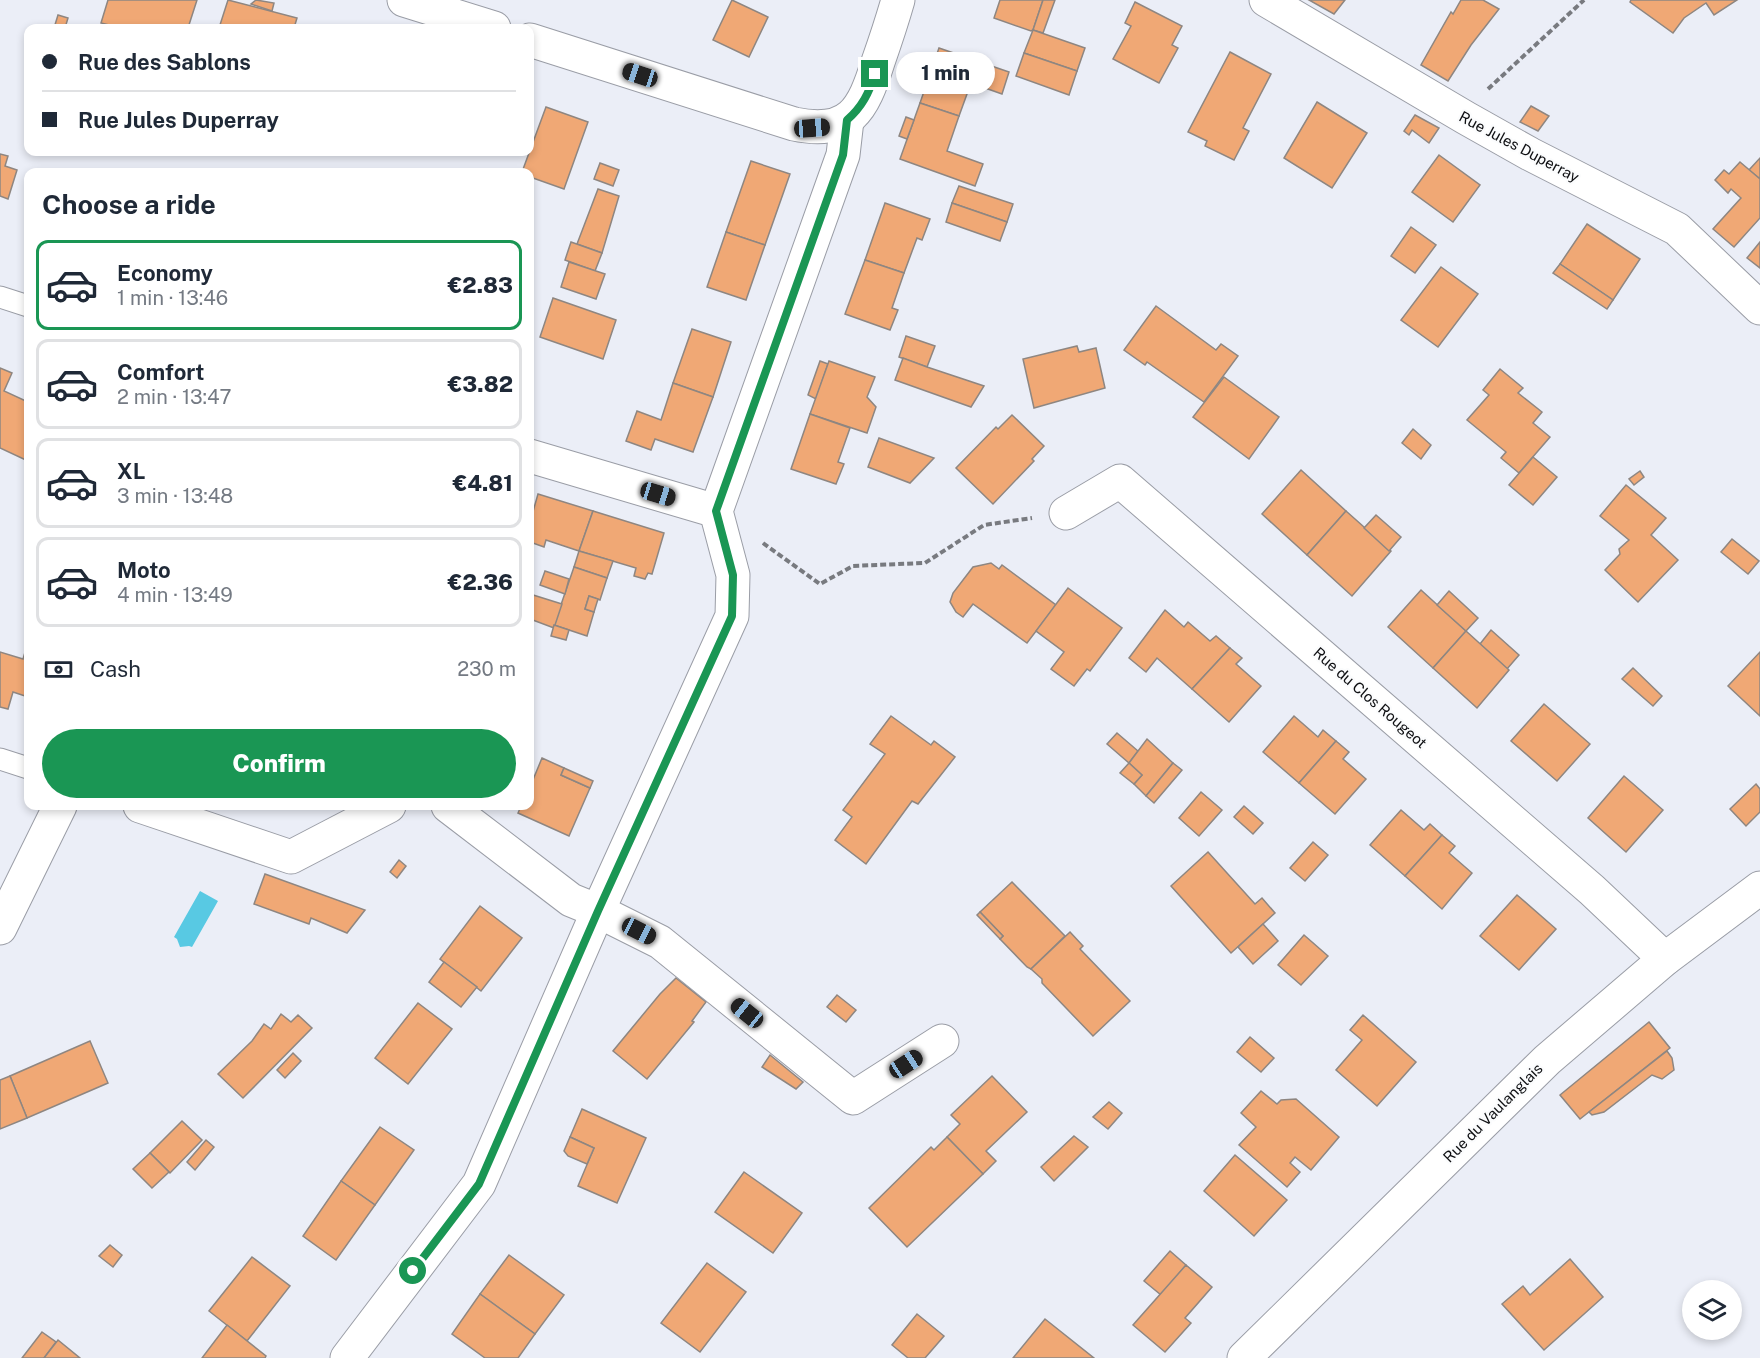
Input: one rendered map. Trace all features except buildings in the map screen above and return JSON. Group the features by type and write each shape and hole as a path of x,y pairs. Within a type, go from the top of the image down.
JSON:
{"street":[{"path":"404,0 481,24"},
{"path":"534,41 794,124 812,128 830,127 847,120 859,109 869,93 898,0"},
{"name":"Rue Jules Duperray","path":"1266,0 1530,154 1677,229 1760,308"},
{"path":"347,1358 479,1184 598,911 732,616 733,575 716,511 843,155 847,120"},
{"path":"534,457 716,511"},
{"name":"Rue du Clos Rougeot","path":"1066,513 1120,481 1592,890 1665,959"},
{"path":"0,928 58,810"},
{"path":"152,810 291,857 381,810"},
{"path":"453,810 571,900 660,942 853,1098 942,1041"},
{"name":"Rue du Vaulanglais","path":"1244,1358 1547,1060 1665,959 1760,888"}],"lane":[{"path":"0,297 24,305"},
{"path":"0,759 24,767"}],"path":[{"path":"1466,118 1482,94 1584,0"},
{"path":"716,511 820,584 853,566 925,563 984,525 1066,513"}],"water":[{"path":"200,891 218,901 192,947 180,947 174,937"}],"route":[{"path":"413,1271 479,1184 598,911 732,616 733,575 716,511 843,155 847,120 859,109 869,93 875,74"}]}
